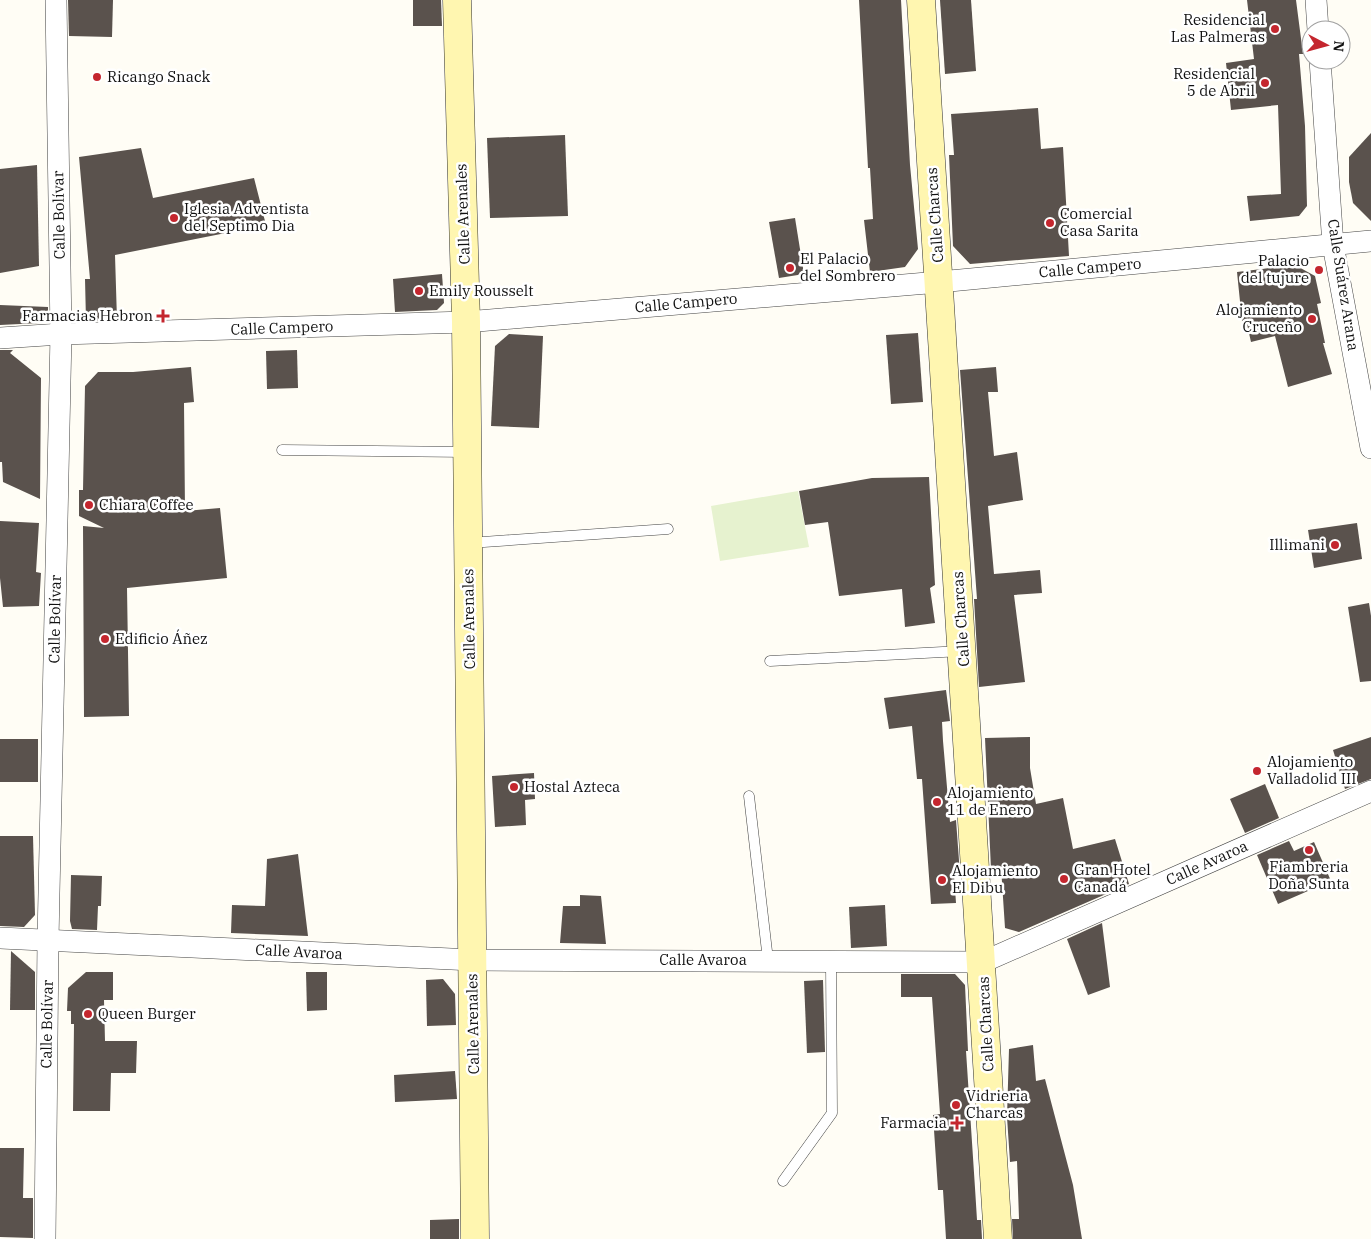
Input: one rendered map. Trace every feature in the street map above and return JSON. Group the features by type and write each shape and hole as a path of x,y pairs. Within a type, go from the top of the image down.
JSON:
{"street":[{"name":"Calle Bolívar","path":"45,1239 48,940 61,334 56,0"},
{"name":"Calle Arenales","path":"457,0 468,452 475,1239"},
{"name":"Calle Charcas","path":"921,0 983,962 998,1239"},
{"path":"1316,0 1317,20"},
{"name":"Calle Suárez Arana","path":"1321,70 1333,245 1371,448"},
{"name":"Calle Campero","path":"0,338 61,334 466,322 939,282 1371,241"},
{"name":"Calle Avaroa","path":"0,938 473,960 983,962 1371,791"}],"lane":[{"path":"282,450 468,452"},
{"path":"468,543 668,529"},
{"path":"770,661 963,650"},
{"path":"749,796 768,960"},
{"path":"783,1181 832,1113 831,961"}],"green space":[{"path":"798,491 809,547 720,561 711,506"}],"building":[{"path":"68,0 113,0 112,37 69,36"},
{"path":"413,0 441,0 442,26 413,26"},
{"path":"859,0 901,0 910,165 918,249 905,267 870,272 864,220 873,219 870,168 868,168"},
{"path":"940,0 971,0 976,71 945,74"},
{"path":"1247,0 1296,0 1301,39 1301,54 1299,54 1305,126 1307,206 1299,216 1250,221 1247,196 1281,194 1278,105 1231,110 1226,63 1254,59"},
{"path":"1038,108 1041,149 1063,147 1069,256 970,264 953,246 949,155 954,155 951,114"},
{"path":"1371,133 1371,221 1353,203 1349,182 1349,157"},
{"path":"565,135 568,216 490,218 487,138"},
{"name":"Iglesia Adventista del Septimo Dia","path":"141,148 153,198 254,178 266,225 115,255 117,320 86,321 85,279 90,279 79,157"},
{"path":"37,165 39,266 0,273 0,169"},
{"path":"795,218 804,274 779,278 769,222"},
{"path":"1295,265 1315,276 1321,303 1317,304 1325,343 1323,343 1332,374 1288,387 1275,336 1251,342 1246,320 1242,321 1237,272"},
{"name":"Emily Rousselt","path":"442,274 444,303 437,310 395,312 393,279"},
{"path":"0,305 48,307 48,314 40,323 0,325"},
{"path":"918,333 923,402 891,404 886,335"},
{"path":"509,334 543,336 539,428 491,426 495,346"},
{"path":"0,350 13,350 10,353 41,378 40,499 3,482 2,462 0,462"},
{"path":"297,350 298,388 267,389 266,351"},
{"path":"191,367 194,402 184,403 185,511 220,508 227,578 127,588 129,716 84,717 83,526 104,528 79,516 79,490 83,490 85,386 98,372 133,372"},
{"path":"996,367 998,392 988,392 994,456 1017,452 1023,500 988,506 994,574 1040,570 1042,593 1014,595 1025,682 979,687 974,599 977,599 960,370"},
{"path":"929,477 935,585 930,588 935,623 905,627 902,589 839,596 828,522 805,525 799,491 872,478"},
{"path":"0,521 39,523 36,572 41,573 39,606 3,607 0,578"},
{"name":"Illimani","path":"1357,523 1362,559 1314,568 1308,530"},
{"path":"1369,603 1371,616 1371,681 1360,682 1348,607"},
{"path":"946,690 950,721 942,722 943,741 950,822 956,820 960,874 954,875 956,903 931,904 922,779 917,779 912,726 889,729 884,698"},
{"path":"1030,737 1030,768 1036,804 1063,798 1073,849 1115,839 1129,884 1019,932 1005,928 1001,867 991,869 985,738"},
{"path":"1371,737 1371,779 1345,789 1333,750"},
{"path":"0,739 38,739 38,782 0,782"},
{"path":"534,773 535,799 525,800 526,825 495,827 492,776"},
{"path":"1265,784 1279,818 1245,833 1230,799"},
{"path":"0,836 33,836 35,915 24,927 0,926"},
{"path":"1289,841 1294,851 1314,842 1331,881 1278,904 1257,855"},
{"path":"298,854 308,936 231,933 232,905 265,906 267,859"},
{"path":"71,875 102,876 101,906 98,906 97,930 72,929 70,921"},
{"path":"580,895 601,896 606,944 560,943 563,906 580,906"},
{"path":"885,905 887,946 851,948 849,907"},
{"path":"1102,923 1110,987 1088,995 1067,939"},
{"path":"11,951 35,972 35,1010 10,1010"},
{"path":"86,972 113,972 113,1000 104,1000 105,1041 137,1041 136,1073 111,1073 110,1111 73,1111 74,1024 71,1024 71,1011 67,1011 68,988"},
{"path":"306,972 327,972 327,1010 307,1011"},
{"path":"901,974 955,974 965,985 968,1051 966,1051 977,1220 981,1220 982,1239 946,1239 943,1190 938,1190 933,1115 940,1114 932,997 901,997"},
{"path":"443,979 455,994 456,1025 427,1026 426,980"},
{"path":"823,980 825,1052 807,1053 804,981"},
{"path":"1033,1045 1036,1081 1045,1079 1073,1185 1082,1239 1013,1239 1012,1219 1019,1219 1017,1161 1010,1162 1007,1117 1009,1049"},
{"path":"455,1071 457,1099 395,1102 394,1075"},
{"path":"0,1148 24,1148 23,1198 33,1198 33,1238 0,1237"},
{"path":"459,1219 459,1239 430,1239 430,1220"}],"place":[{"name":"Residencial Las Palmeras","path":"1275,29"},
{"name":"Ricango Snack","path":"97,77"},
{"name":"Residencial 5 de Abril","path":"1265,83"},
{"name":"Iglesia Adventista del Septimo Dia","path":"174,218"},
{"name":"Comercial Casa Sarita","path":"1050,223"},
{"name":"El Palacio del Sombrero","path":"790,268"},
{"name":"Palacio del tujure","path":"1319,270"},
{"name":"Emily Rousselt","path":"419,291"},
{"name":"Farmacias Hebron","path":"163,316"},
{"name":"Alojamiento Cruceño","path":"1312,319"},
{"name":"Chiara Coffee","path":"89,505"},
{"name":"Illimani","path":"1335,545"},
{"name":"Edificio Áñez","path":"105,639"},
{"name":"Alojamiento Valladolid III","path":"1257,771"},
{"name":"Hostal Azteca","path":"514,787"},
{"name":"Alojamiento 11 de Enero","path":"937,802"},
{"name":"Fiambreria Doña Sunta","path":"1309,850"},
{"name":"Gran Hotel Canadá","path":"1064,879"},
{"name":"Alojamiento El Dibu","path":"942,880"},
{"name":"Queen Burger","path":"88,1014"},
{"name":"Vidrieria Charcas","path":"956,1105"},
{"name":"Farmacia","path":"957,1123"}]}
